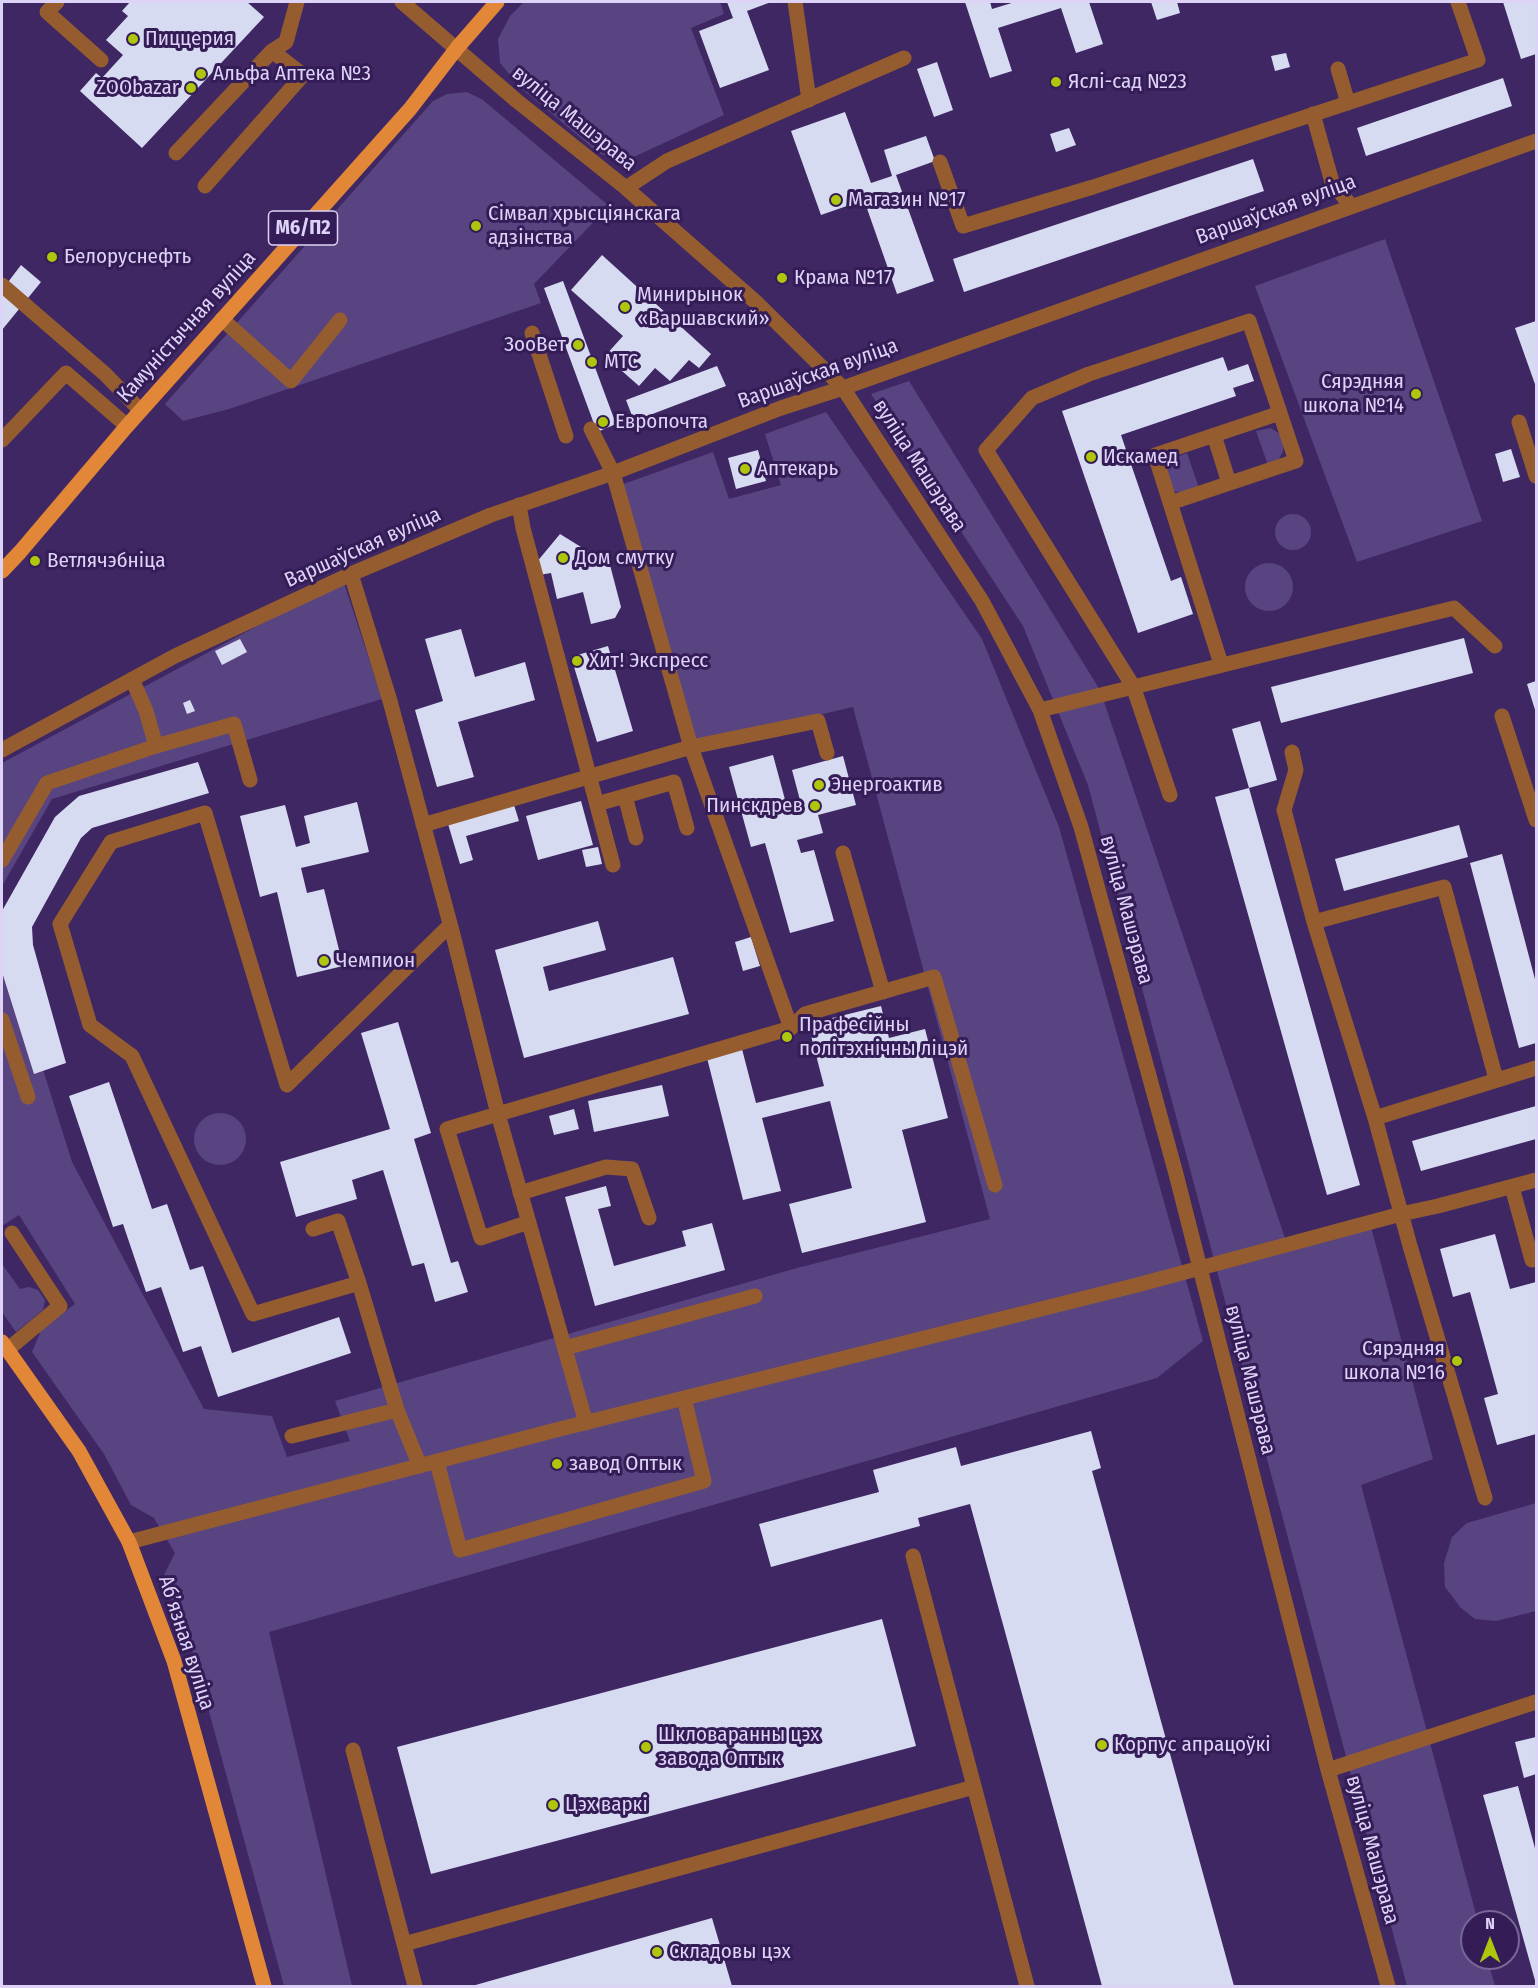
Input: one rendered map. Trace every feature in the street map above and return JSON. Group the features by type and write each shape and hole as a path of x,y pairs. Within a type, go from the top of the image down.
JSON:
{"main road":[{"name":"Камуністычная вуліца","path":"2,571 127,426 410,109 457,48 497,2"},
{"name":"Абʼязная вуліца","path":"4,1346 79,1451 129,1542 174,1660 264,1986"}],"street":[{"path":"57,2 47,12 101,60"},
{"path":"176,153 272,51 285,42 297,2"},
{"name":"вуліца Машэрава","path":"402,2 517,101 626,188 758,304 843,388 982,601 1040,710 1081,827 1200,1268 1328,1770 1388,1986"},
{"path":"795,2 809,100"},
{"path":"940,162 963,226 1093,187 1478,60 1458,2"},
{"path":"205,186 303,75 272,51"},
{"path":"626,188 667,161 904,58"},
{"path":"1338,69 1348,103"},
{"path":"1313,114 1332,182 1351,206"},
{"name":"Варшаўская вуліца","path":"2,750 175,656 351,574 519,505 613,473 781,408 843,388 1536,141"},
{"path":"2,285 105,374 141,411"},
{"path":"222,319 291,381 340,320"},
{"path":"1170,503 1296,461 1249,321 1089,374 1032,398 986,450 1133,686 1170,795"},
{"path":"532,333 566,436"},
{"path":"2,440 66,373 127,426"},
{"path":"1221,664 1155,455 1280,413"},
{"path":"1519,422 1536,476"},
{"path":"591,429 613,473 691,747 792,1028"},
{"path":"1214,435 1229,483"},
{"path":"519,505 523,528 613,865"},
{"path":"351,574 390,701 498,1114 586,1423"},
{"path":"1040,710 1454,608 1495,646"},
{"path":"132,680 146,711 156,746"},
{"path":"1502,716 1536,820"},
{"path":"423,825 691,747 818,722 827,753"},
{"path":"2,860 47,783 156,746 234,723 250,780"},
{"path":"1292,752 1296,770 1284,810 1314,922 1375,1118 1485,1498"},
{"path":"597,804 674,782 687,828"},
{"path":"625,796 636,838"},
{"path":"359,1282 253,1314 132,1056 90,1025 60,924 111,842 205,813 287,1085 450,925"},
{"path":"843,853 883,992"},
{"path":"1314,922 1444,887 1496,1079"},
{"path":"529,1222 481,1238 447,1130 792,1028 805,1014 934,977 995,1185"},
{"path":"2,1020 28,1097"},
{"path":"1375,1118 1536,1068"},
{"path":"520,1193 606,1167 632,1169 649,1218"},
{"path":"129,1542 1536,1180"},
{"path":"1512,1187 1532,1260"},
{"path":"313,1229 339,1221 397,1410 420,1466"},
{"path":"4,1346 60,1306 12,1233"},
{"path":"565,1348 755,1296"},
{"path":"437,1462 460,1550 704,1481 684,1398"},
{"path":"292,1436 397,1410"},
{"path":"913,1556 1027,1986"},
{"path":"1328,1770 1536,1702"},
{"path":"353,1750 415,1986"},
{"path":"404,1944 974,1787"}],"shaded area":[{"path":"524,2 720,2 724,14 691,28 724,115 636,156 617,160 599,153 521,88 500,63 498,39 510,16"},
{"path":"467,92 483,100 609,206 534,284 541,303 229,409 183,421 165,404 433,101 447,94"},
{"path":"1385,239 1482,521 1357,562 1255,286"},
{"path":"909,381 1100,690 1289,1250 1371,1227 1433,1459 1361,1485 1475,1910 1460,1910 1460,1970 1490,1970 1495,1986 1407,1986 1088,785 1023,626 871,394"},
{"path":"826,412 982,639 1059,827 1203,1341 1157,1378 269,1632 352,1986 284,1986 190,1642 162,1579 175,1553 154,1518 131,1505 104,1454 32,1352 42,1328 75,1304 19,1215 2,1226 2,939 72,1162 204,1409 272,1416 287,1457 350,1441 335,1401 797,1268 990,1219 853,707 691,745 618,486 713,452 729,499 781,485 765,434"},
{"path":"1271,428 1280,434 1284,442 1279,459 1268,465 1256,431"},
{"path":"1187,453 1199,488 1188,492 1175,492 1166,480 1166,470 1175,458"},
{"path":"1293,514 1306,519 1311,532 1306,545 1293,550 1280,545 1275,532 1280,519"},
{"path":"1269,563 1286,570 1293,587 1286,604 1269,611 1252,604 1245,587 1252,570"},
{"path":"343,580 382,699 52,799 2,886 2,763"},
{"path":"215,1113 225,1113 239,1120 246,1139 239,1158 225,1165 215,1165 205,1161 198,1154 194,1144 194,1134 198,1124 205,1117"},
{"path":"2,1264 20,1289 29,1287 38,1290 45,1300 43,1310 16,1332 2,1312"},
{"path":"1536,1503 1536,1611 1496,1621 1475,1619 1461,1608 1445,1587 1444,1563 1452,1537 1467,1523"}],"building":[{"path":"130,2 247,2 264,17 142,148 80,91 96,73 102,78 123,55 106,40 128,16 122,11"},
{"path":"727,2 771,2 747,11 769,70 720,88 699,31 733,18"},
{"path":"965,2 990,2 992,9 1015,2 1089,2 1103,44 1076,53 1061,8 998,28 1012,71 990,78"},
{"path":"1151,2 1177,2 1180,13 1157,20"},
{"path":"1503,2 1536,2 1536,54 1521,59"},
{"path":"1286,53 1290,67 1275,71 1271,56"},
{"path":"937,62 953,110 934,117 917,69"},
{"path":"1503,78 1512,106 1366,156 1357,128"},
{"path":"845,112 871,183 892,176 884,150 926,136 935,161 896,175 934,281 897,294 864,200 821,215 791,131"},
{"path":"1069,128 1076,145 1056,152 1050,134"},
{"path":"1253,159 1264,191 964,292 953,259"},
{"name":"Минирынок «Варшавский»","path":"602,255 711,354 699,368 689,360 670,381 655,368 639,386 605,356 623,336 571,290"},
{"path":"21,265 41,282 2,330 2,290"},
{"path":"563,281 616,424 597,432 544,288"},
{"path":"1536,321 1536,387 1515,328"},
{"path":"1223,357 1228,371 1248,364 1254,381 1233,388 1236,396 1121,435 1171,581 1181,577 1193,614 1138,633 1062,411"},
{"path":"717,366 726,386 634,421 626,400"},
{"path":"1511,449 1520,477 1503,482 1495,454"},
{"path":"758,450 766,481 736,489 728,458"},
{"path":"560,534 610,565 621,607 615,618 591,624 583,592 557,599 551,573 539,575 536,563"},
{"path":"461,629 475,677 525,662 535,700 458,722 474,777 437,787 415,710 443,701 425,639"},
{"path":"1464,638 1473,673 1281,723 1271,687"},
{"path":"240,639 247,652 222,665 215,651"},
{"path":"608,646 633,731 597,742 571,657"},
{"path":"1536,681 1536,713 1527,684"},
{"path":"190,700 195,711 187,714 183,703"},
{"path":"1260,721 1277,780 1249,788 1232,729"},
{"path":"773,755 787,807 801,804 792,770 843,756 856,805 818,815 823,833 797,840 801,853 814,850 834,921 790,933 765,843 751,847 729,767"},
{"path":"198,762 209,793 92,828 81,838 32,927 33,945 66,1063 34,1074 2,972 2,911 55,817 79,796"},
{"path":"1249,788 1360,1185 1327,1195 1215,797"},
{"path":"581,801 593,845 538,860 526,816"},
{"path":"357,802 369,852 301,868 307,893 324,889 343,966 297,977 277,892 260,897 240,816 285,805 296,847 310,843 304,816"},
{"path":"514,805 519,821 466,836 473,860 460,864 448,824"},
{"path":"1459,825 1468,857 1344,891 1335,859"},
{"path":"598,847 602,864 586,867 582,850"},
{"path":"1502,854 1536,983 1536,1043 1519,1048 1470,863"},
{"path":"598,921 606,950 543,967 549,991 673,957 689,1014 524,1058 495,950"},
{"path":"751,937 760,966 743,971 735,942"},
{"path":"881,1006 889,1038 925,1029 948,1118 902,1130 926,1222 802,1253 789,1204 852,1188 830,1101 762,1118 781,1191 743,1200 707,1058 742,1049 756,1103 824,1086 808,1024"},
{"path":"398,1022 431,1133 414,1139 451,1263 458,1261 468,1292 435,1302 424,1263 412,1266 383,1170 352,1180 357,1199 296,1217 280,1162 390,1129 361,1033"},
{"path":"109,1082 152,1209 167,1204 190,1270 203,1266 232,1353 339,1317 351,1353 218,1397 201,1346 183,1352 161,1287 146,1292 123,1224 113,1227 69,1096"},
{"path":"662,1085 669,1116 594,1132 588,1101"},
{"path":"1536,1106 1536,1139 1421,1171 1412,1141"},
{"path":"574,1109 579,1129 554,1135 549,1116"},
{"path":"606,1186 611,1206 598,1209 614,1266 686,1246 682,1231 712,1223 725,1270 595,1306 565,1197"},
{"path":"1495,1234 1510,1289 1536,1282 1536,1434 1497,1445 1484,1398 1498,1394 1470,1292 1453,1297 1440,1249"},
{"name":"Корпус апрацоўкі","path":"1091,1431 1101,1468 1092,1471 1234,1986 1102,1986 970,1504 918,1518 920,1526 771,1567 759,1524 879,1492 873,1470 956,1447 961,1466"},
{"name":"Цэх варкі","path":"882,1619 916,1746 431,1874 397,1747"},
{"path":"1536,1737 1536,1774 1524,1778 1515,1742"},
{"path":"1518,1786 1536,1852 1536,1984 1520,1927 1520,1910 1515,1910 1483,1795"},
{"name":"Складовы цэх","path":"712,1918 732,1986 472,1986"}],"place":[{"name":"Пиццерия","path":"133,39"},
{"name":"Альфа Аптека №3","path":"201,74"},
{"name":"Яслі-сад №23","path":"1056,82"},
{"name":"ZOObazar","path":"191,88"},
{"name":"Магазин №17","path":"836,200"},
{"name":"Сімвал хрысціянскага адзінства","path":"476,226"},
{"name":"Белоруснефть","path":"52,257"},
{"name":"Крама №17","path":"782,278"},
{"name":"Минирынок «Варшавский»","path":"625,307"},
{"name":"ЗооВет","path":"578,345"},
{"name":"МТС","path":"592,362"},
{"name":"Сярэдняя школа №14","path":"1416,394"},
{"name":"Европочта","path":"603,422"},
{"name":"Искамед","path":"1091,457"},
{"name":"Аптекарь","path":"745,469"},
{"name":"Дом смутку","path":"563,558"},
{"name":"Ветлячэбніца","path":"35,561"},
{"name":"Хит! Экспресс","path":"577,661"},
{"name":"Энергоактив","path":"819,785"},
{"name":"Пинскдрев","path":"815,806"},
{"name":"Чемпион","path":"324,961"},
{"name":"Прафесійны політэхнічны ліцэй","path":"787,1037"},
{"name":"Сярэдняя школа №16","path":"1457,1361"},
{"name":"завод Оптык","path":"557,1464"},
{"name":"Корпус апрацоўкі","path":"1102,1745"},
{"name":"Шкловаранны цэх завода Оптык","path":"646,1747"},
{"name":"Цэх варкі","path":"553,1805"},
{"name":"Складовы цэх","path":"657,1952"}]}
